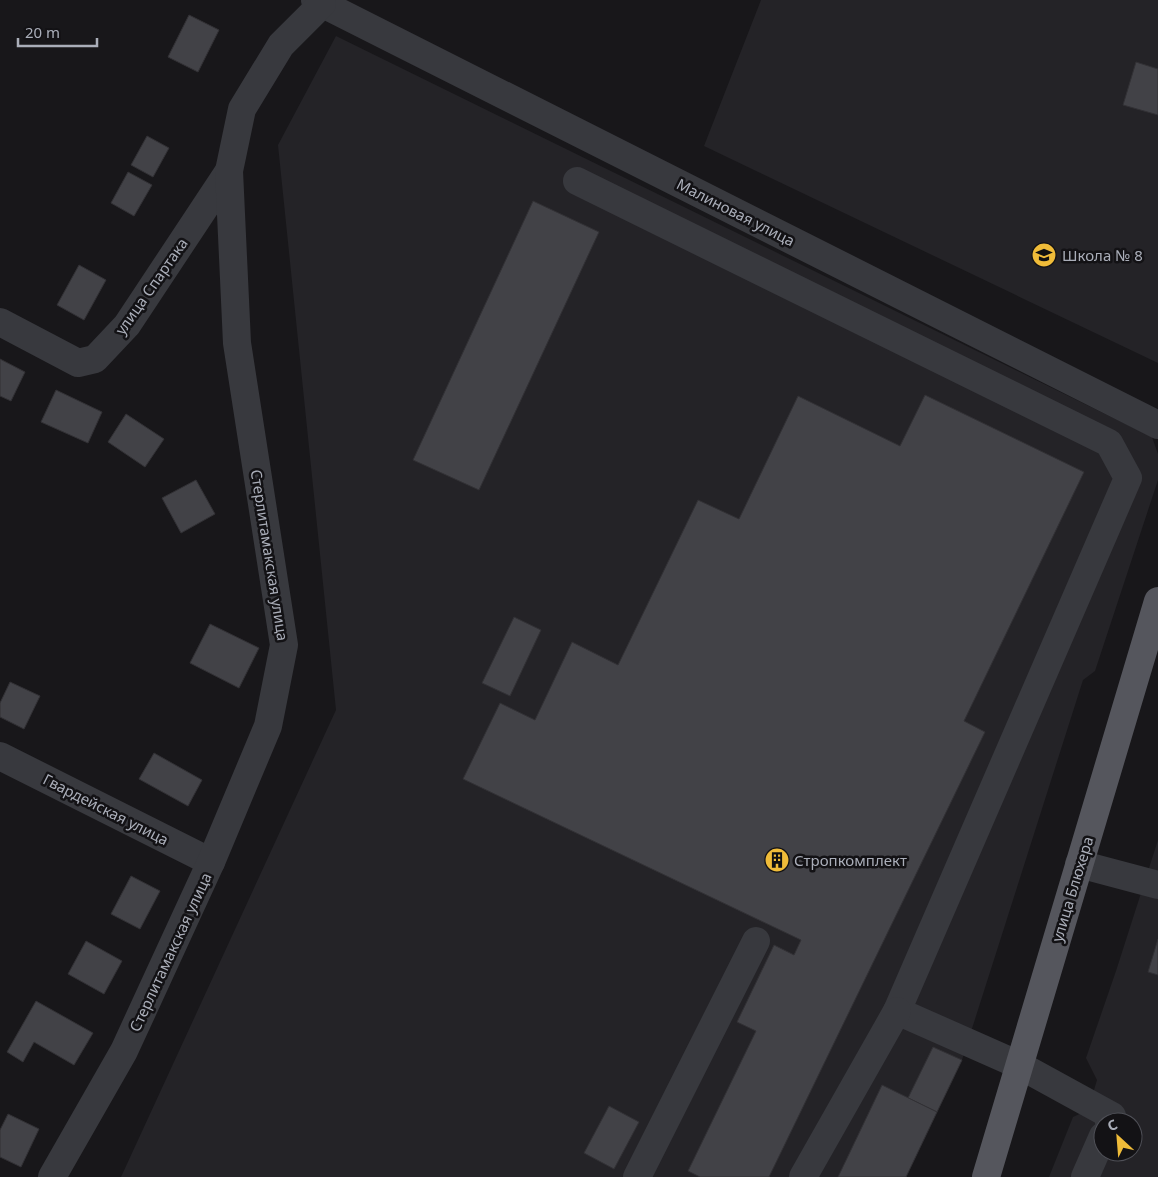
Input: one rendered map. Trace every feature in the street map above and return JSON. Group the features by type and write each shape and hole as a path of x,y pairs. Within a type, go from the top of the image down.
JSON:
{"main road":[{"name":"улица Блюхера","path":"986,1177 1158,601"}],"street":[{"name":"Стерлитамакская улица","path":"52,1177 124,1051 211,862 268,726 284,644 237,343 229,171 242,109 281,45 318,2"},
{"name":"Малиновая улица","path":"318,2 1158,425"},
{"name":"улица Спартака","path":"0,322 78,363 95,359 127,325 229,171"},
{"path":"576,181 1109,443 1128,478 897,1011 803,1177"},
{"name":"Гвардейская улица","path":"0,756 211,862"},
{"path":"1079,864 1158,885"},
{"path":"638,1177 756,941"},
{"path":"897,1011 1019,1065 1105,1112"},
{"path":"1085,1177 1093,1159"}],"shaded area":[{"name":"Школа № 8","path":"761,0 1158,0 1158,363 704,146"},
{"path":"336,36 1152,437 1158,454 1158,480 1095,671 1083,680 962,1060 937,1112 882,1086 838,1177 121,1177 336,710 278,145"},
{"path":"1158,840 1158,1177 1049,1177 1073,1117 1088,1110 1097,1080 1086,1058"}],"building":[{"path":"189,15 219,30 198,72 168,57"},
{"path":"1136,62 1158,69 1158,115 1123,105"},
{"path":"147,136 169,148 153,177 131,165"},
{"path":"128,172 152,185 134,216 111,203"},
{"path":"533,201 599,232 479,490 413,460"},
{"path":"79,265 106,280 84,320 57,305"},
{"path":"0,359 25,372 11,401 0,396"},
{"path":"56,390 102,412 88,443 41,422"},
{"name":"Стропкомплект","path":"925,395 1084,472 964,721 985,732 769,1177 700,1177 688,1171 756,1031 737,1022 774,945 794,955 801,940 463,779 500,703 535,720 572,642 618,665 698,500 739,519 798,396 900,446"},
{"path":"126,414 164,439 145,467 108,442"},
{"path":"196,480 215,514 181,533 162,498"},
{"path":"514,617 541,630 510,696 482,683"},
{"path":"210,624 259,648 239,688 190,663"},
{"path":"10,682 40,696 24,729 0,717 0,703"},
{"path":"154,753 202,780 188,806 139,779"},
{"path":"131,876 160,891 140,929 111,914"},
{"path":"1158,939 1158,975 1148,972"},
{"path":"86,941 122,961 104,994 68,974"},
{"path":"36,1001 93,1033 74,1065 34,1042 23,1062 7,1052"},
{"path":"933,1047 962,1060 937,1112 908,1098"},
{"path":"882,1085 937,1112 906,1177 838,1177"},
{"path":"609,1106 639,1122 614,1169 584,1153"},
{"path":"8,1114 39,1129 21,1167 0,1157 0,1130"}],"place":[{"name":"Школа № 8","path":"1044,255"},
{"name":"Стропкомплект","path":"777,860"}]}
